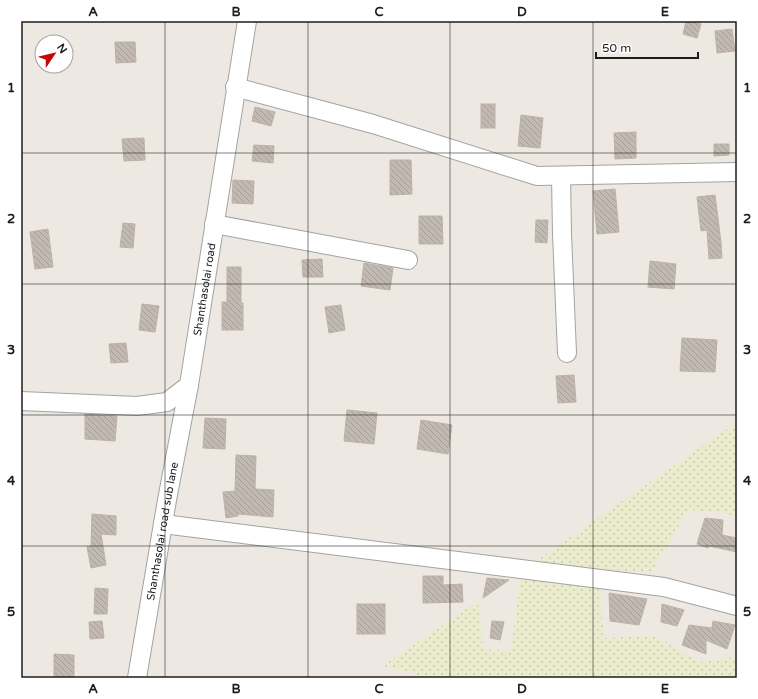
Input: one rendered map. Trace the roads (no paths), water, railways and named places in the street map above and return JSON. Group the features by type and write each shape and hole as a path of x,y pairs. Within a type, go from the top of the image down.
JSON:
{"street":[{"name":"Shanthasolai road","path":"189,385 247,21"},
{"path":"236,88 373,124 537,176 737,172"},
{"path":"561,176 567,353"},
{"path":"214,224 408,260"},
{"path":"21,401 137,406 167,402 189,385"},
{"name":"Shanthasolai road sub lane","path":"137,678 163,524 189,385"},
{"path":"163,524 664,587 737,606"}]}
